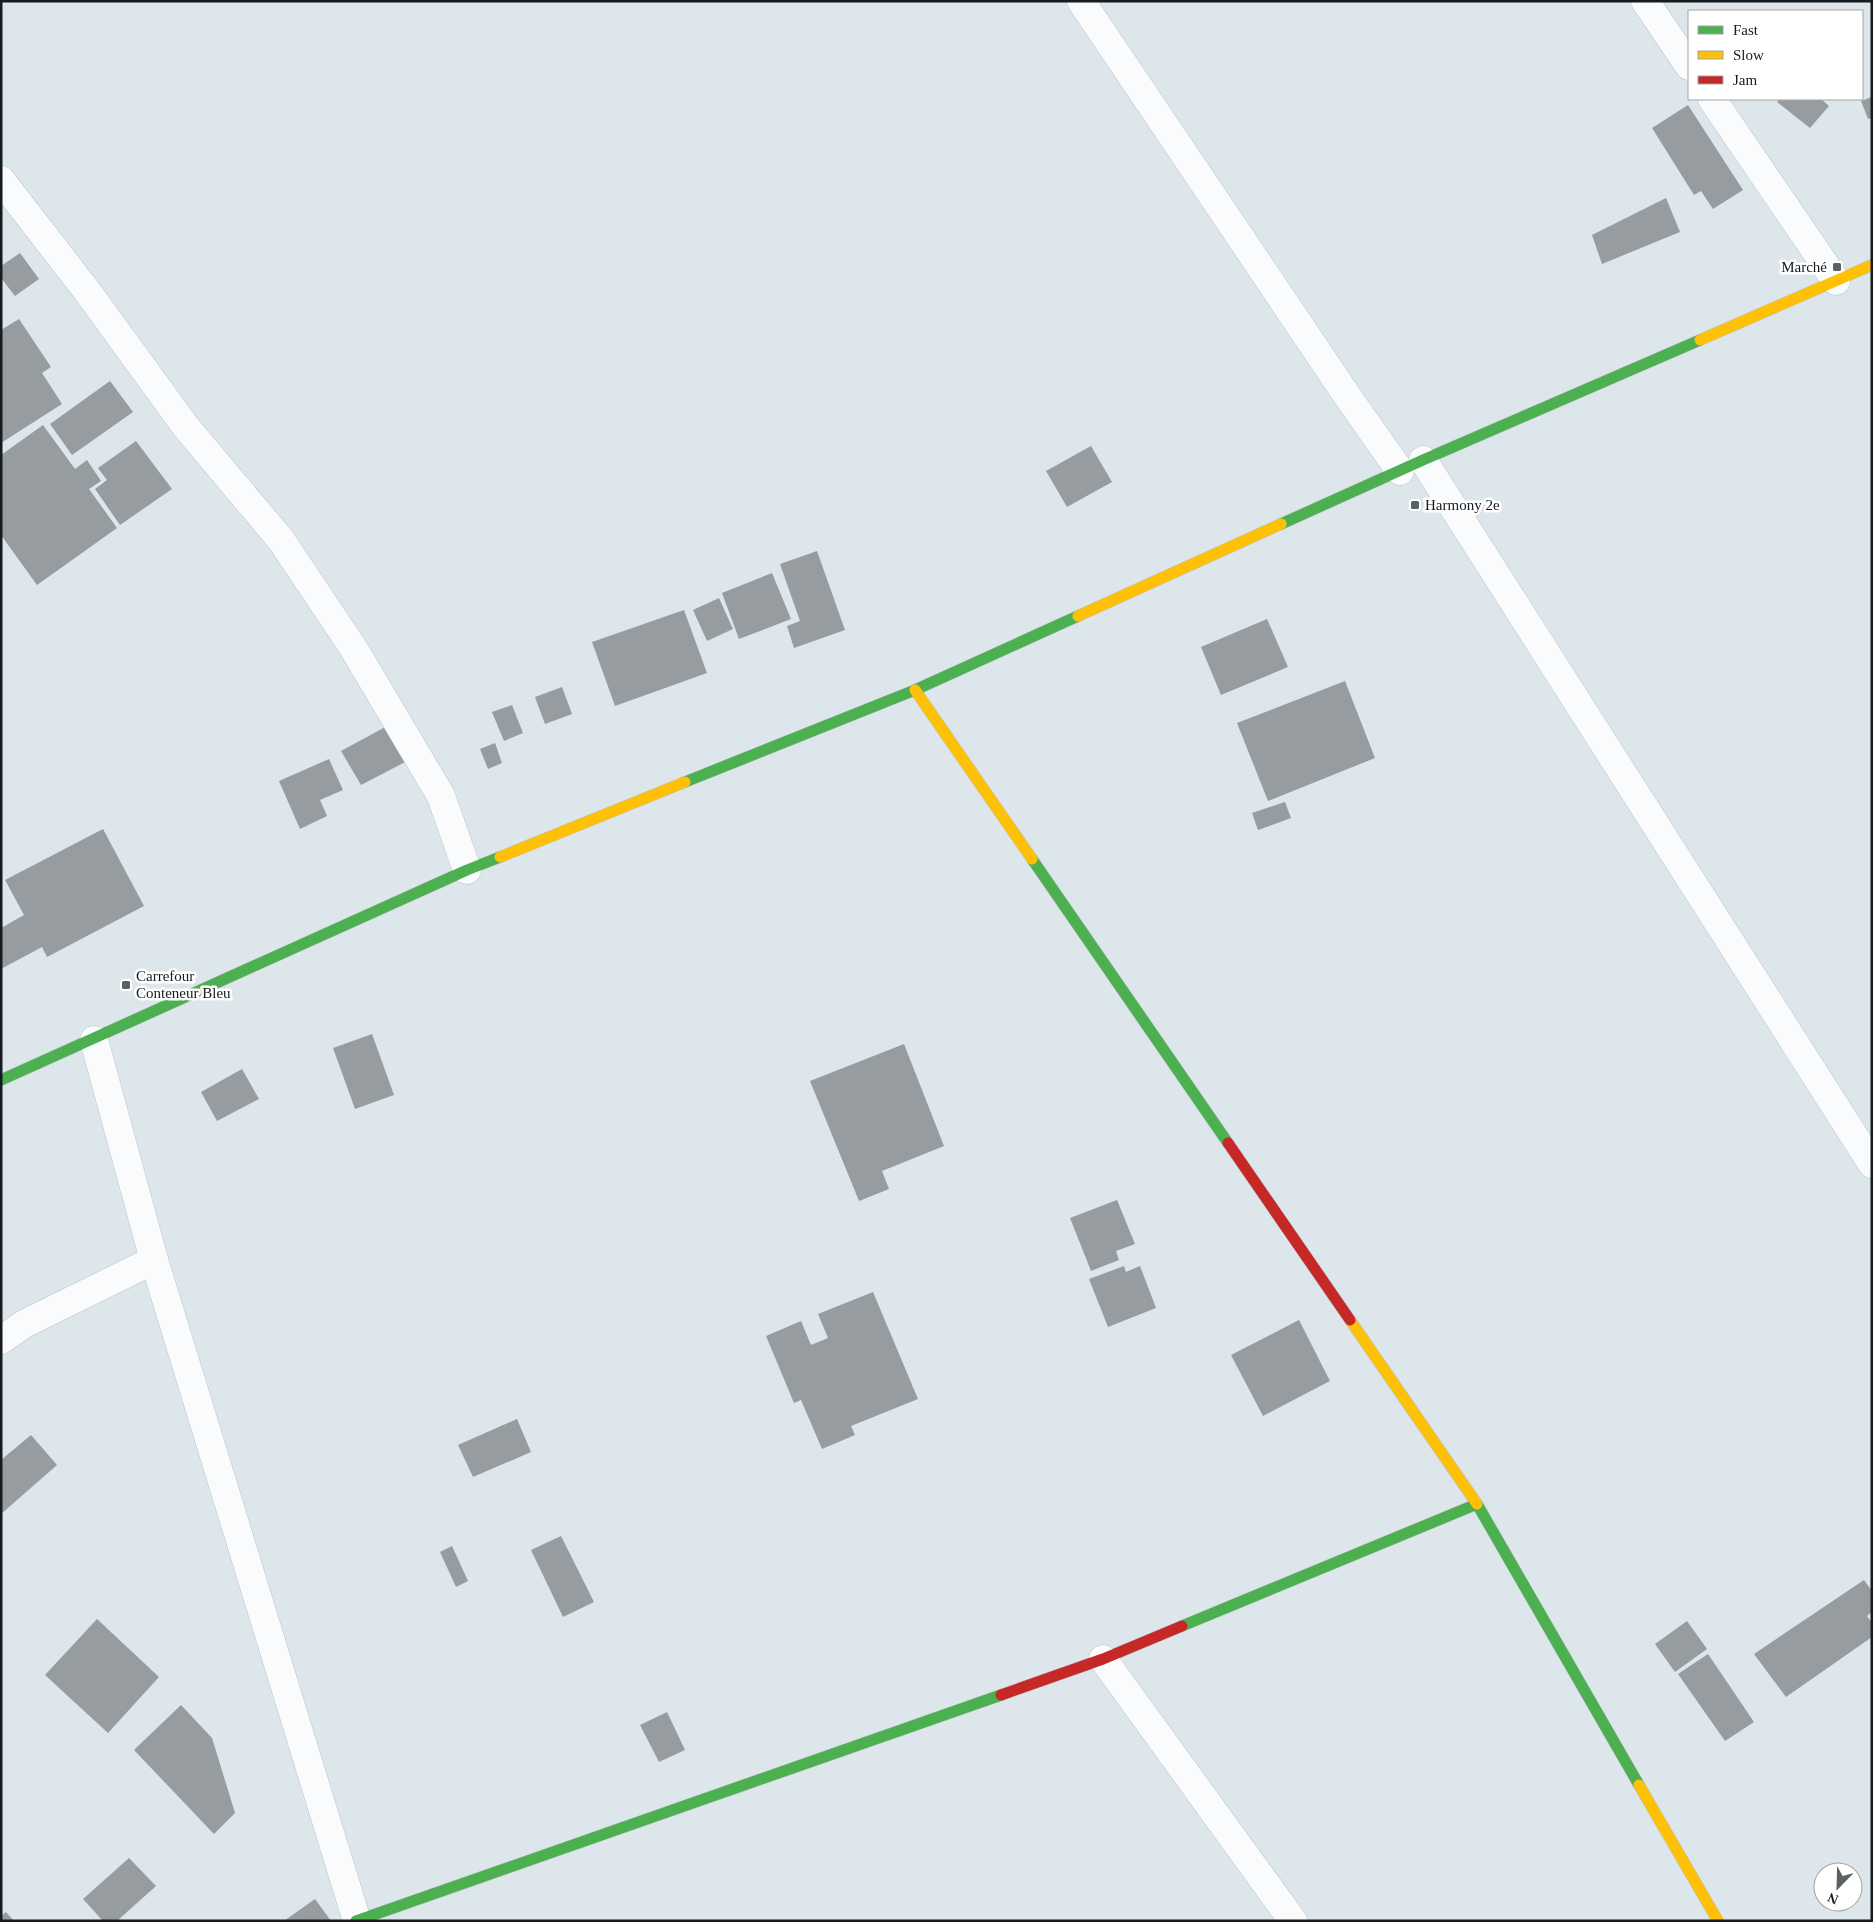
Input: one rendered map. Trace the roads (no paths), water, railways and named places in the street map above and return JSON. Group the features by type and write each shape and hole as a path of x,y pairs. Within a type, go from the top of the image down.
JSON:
{"street":[{"path":"1082,1 1344,392 1412,466 1872,1164"},
{"path":"1645,1 1688,65"},
{"path":"1713,100 1836,281"},
{"path":"1,180 87,291 186,427 286,547 354,649 441,796 467,870"},
{"path":"1,1080 94,1040 467,870 915,690 1412,466 1872,265"},
{"path":"915,690 1477,1504 1718,1921"},
{"path":"94,1040 154,1260 357,1920 1103,1659 1477,1504"},
{"path":"1,1340 24,1324 154,1260"},
{"path":"1103,1659 1293,1921"}],"place":[{"name":"Marché","path":"1837,267"},
{"name":"Harmony 2e","path":"1415,505"},
{"name":"Carrefour Conteneur Bleu","path":"126,985"}]}
